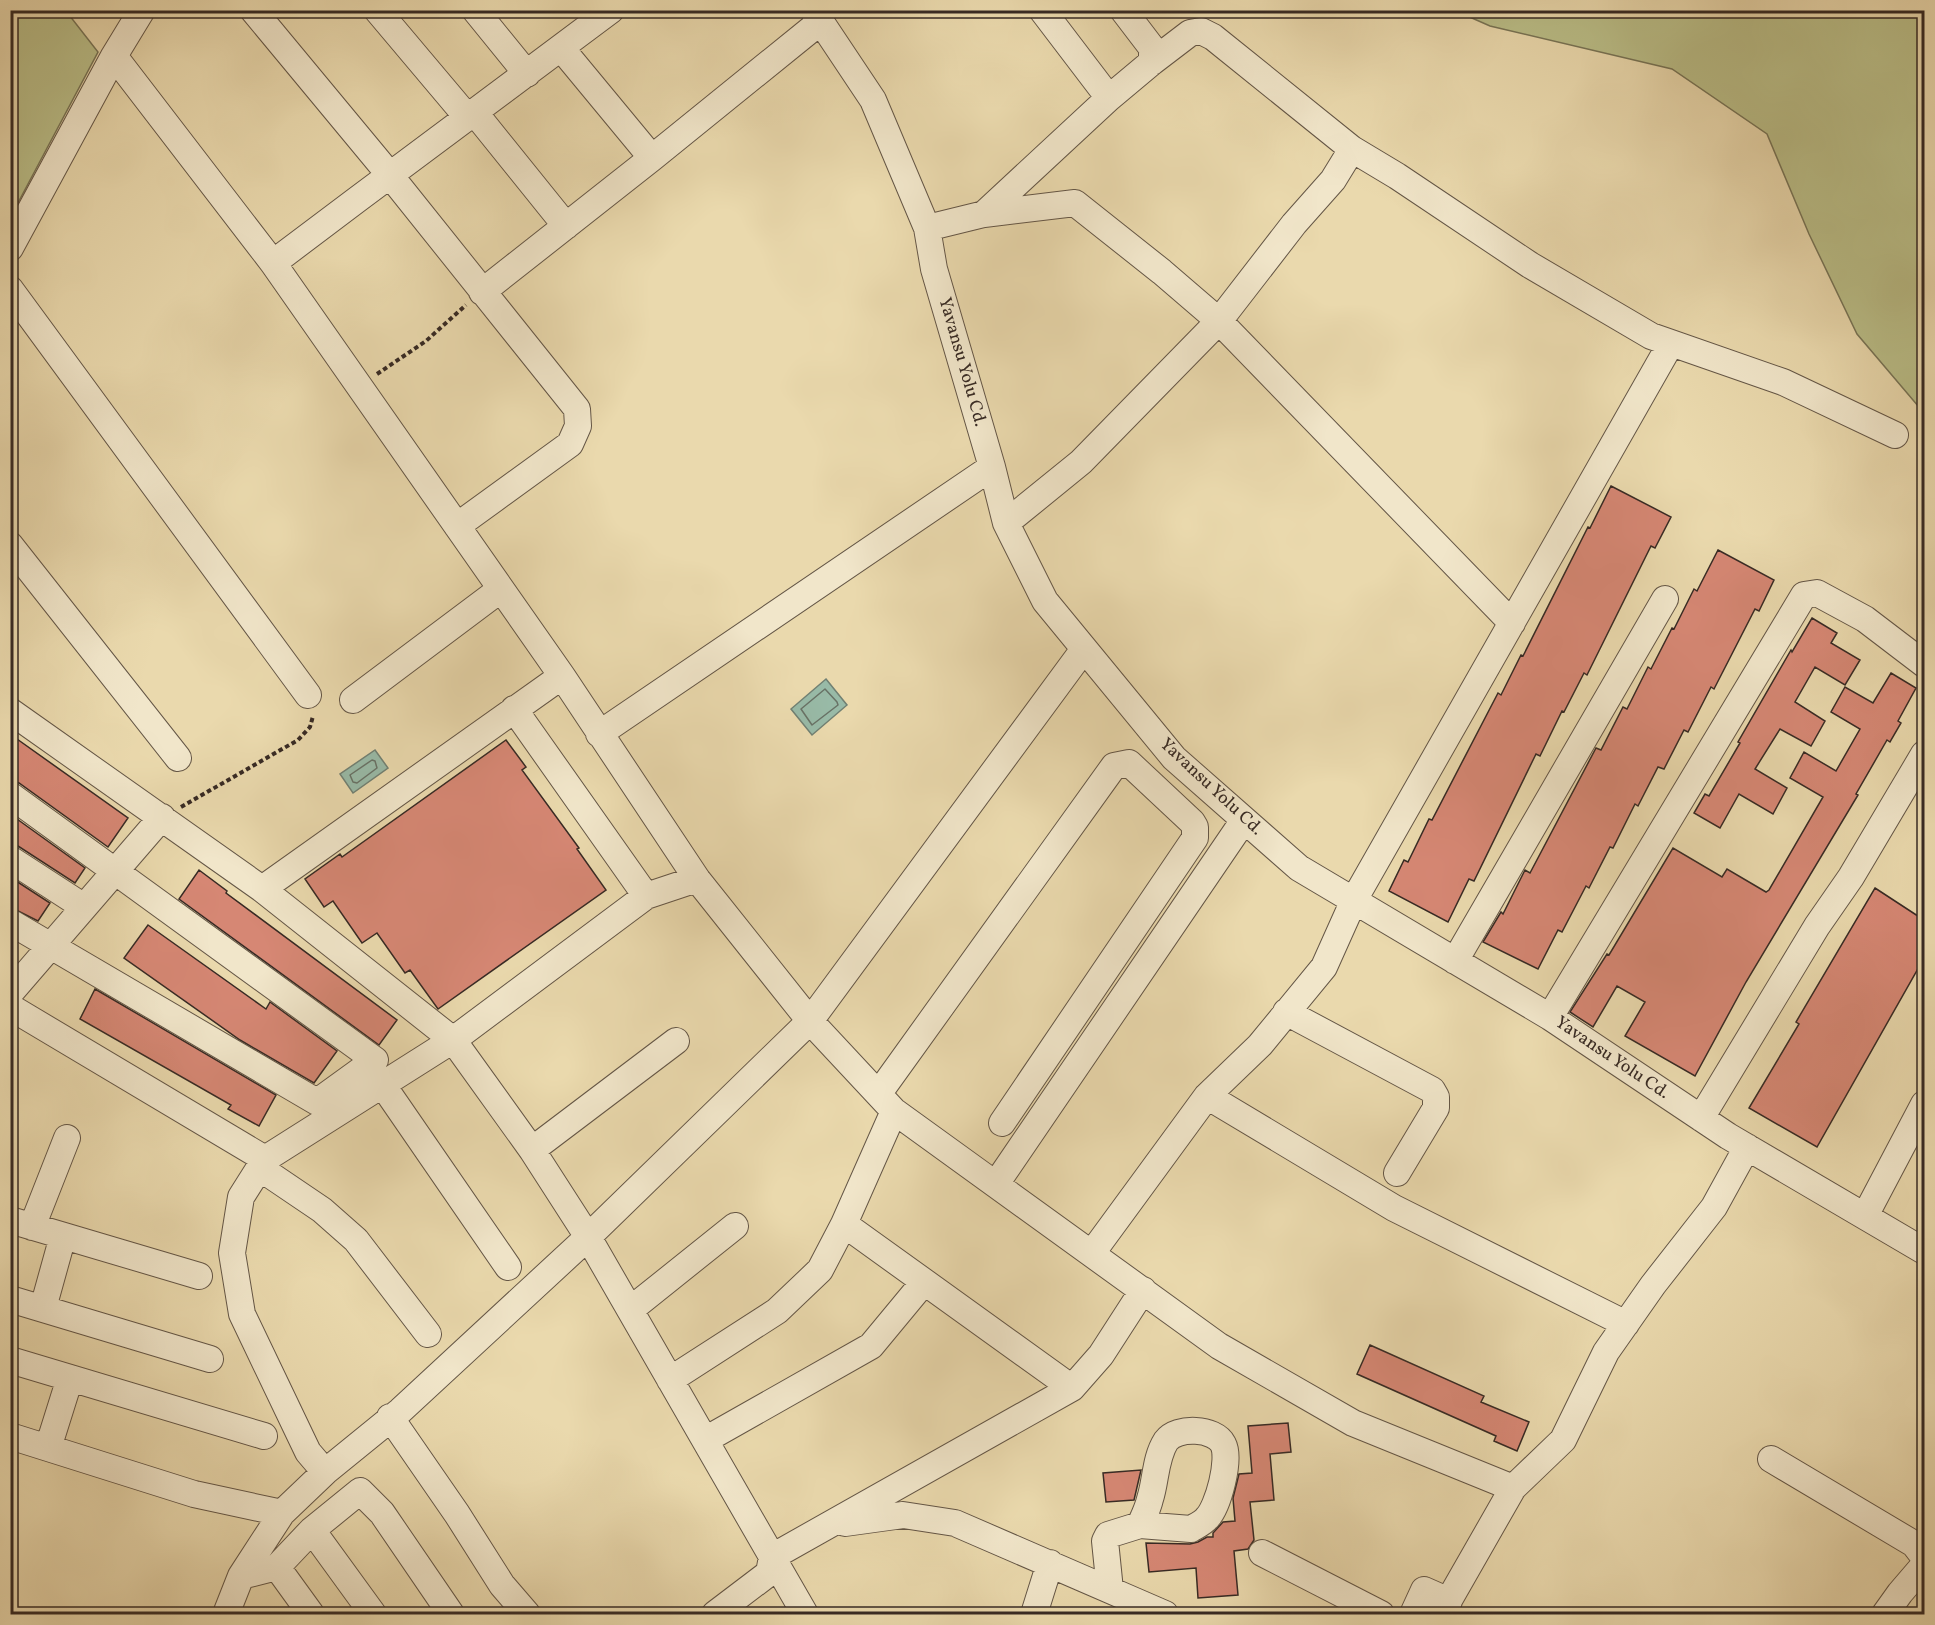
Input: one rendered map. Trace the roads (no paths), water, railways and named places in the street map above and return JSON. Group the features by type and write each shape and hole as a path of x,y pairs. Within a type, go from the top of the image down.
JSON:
{"street":[{"path":"10,248 114,56 142,10"},
{"path":"253,10 389,174 577,410 578,426 570,444 457,526"},
{"path":"377,10 472,115 566,226"},
{"path":"475,10 526,74"},
{"path":"1042,10 1109,98"},
{"path":"1123,10 1152,48 1152,62"},
{"path":"273,263 606,12"},
{"path":"482,292 652,158 817,16"},
{"name":"Yavansu Yolu Cd.","path":"817,16 873,100 927,228 934,269 992,467 1006,523 1045,602 1174,758 1299,868 1550,1017 1747,1147 1924,1251"},
{"path":"984,214 1109,98 1190,33 1201,31 1213,37 1352,149 1397,176 1530,265 1651,336 1783,382 1895,435"},
{"path":"561,48 652,158"},
{"path":"114,56 273,263 562,676 697,879 810,1021 886,1102 1219,1346 1353,1423 1513,1488"},
{"path":"1006,523 1080,462 1219,321 1294,224 1333,180 1352,149"},
{"path":"927,228 984,214 1075,203 1219,321 1512,623"},
{"path":"10,289 308,695"},
{"path":"1092,1253 1207,1096 1260,1045 1323,967 1354,900 1671,343"},
{"path":"599,734 992,467"},
{"path":"10,545 178,758"},
{"path":"353,700 501,589"},
{"path":"1550,1017 1804,594 1817,593 1865,619 1924,664"},
{"path":"1455,961 1665,598"},
{"path":"226,1614 241,1576 282,1513 325,1472 400,1411 588,1237 810,1021 1084,649"},
{"path":"262,889 562,676"},
{"path":"514,709 646,896"},
{"path":"10,711 262,889 453,1040 532,1150 588,1237 805,1614"},
{"path":"1701,1118 1816,926 1851,877 1924,754"},
{"path":"670,1380 777,1311 820,1270 844,1224 886,1102 1114,766 1129,763 1192,822 1196,838 1002,1123"},
{"path":"10,795 375,1060 316,1102 10,922"},
{"path":"10,993 162,818"},
{"path":"996,1184 1244,820"},
{"path":"10,859 84,907"},
{"path":"325,1472 308,1452 242,1314 232,1253 241,1197 262,1164 453,1040 646,896 697,879"},
{"path":"10,1007 262,1164 322,1210 356,1240 428,1334"},
{"path":"1286,1012 1432,1090 1435,1094 1436,1108 1397,1173"},
{"path":"532,1150 676,1041"},
{"path":"382,1084 508,1267"},
{"path":"1207,1096 1394,1208 1626,1324"},
{"path":"1865,1216 1924,1104"},
{"path":"67,1138 21,1224 199,1276"},
{"path":"1413,1614 1424,1590 1445,1608 1513,1488 1563,1440 1606,1353 1653,1286 1714,1207 1747,1147"},
{"path":"844,1224 1072,1388"},
{"path":"630,1310 643,1302 735,1226"},
{"path":"43,1308 63,1236"},
{"path":"705,1440 871,1346 924,1282"},
{"path":"772,1557 1072,1388 1101,1355 1143,1290"},
{"path":"10,1299 210,1359"},
{"path":"10,1360 264,1436"},
{"path":"48,1448 70,1378"},
{"path":"390,1417 458,1514 502,1585 527,1614"},
{"path":"10,1436 194,1494 282,1513"},
{"path":"1771,1459 1914,1544 1924,1557"},
{"path":"241,1576 277,1567 312,1530 360,1491 382,1513 452,1614"},
{"path":"830,1525 903,1515 955,1523 1165,1614"},
{"path":"1110,1590 1105,1541 1108,1535 1140,1525"},
{"path":"312,1530 373,1614"},
{"path":"1262,1553 1381,1614"},
{"path":"716,1614 770,1573 772,1557"},
{"path":"1034,1614 1050,1563"},
{"path":"1884,1614 1924,1565"},
{"path":"277,1567 311,1614"}],"water":[{"path":"826,679 847,705 812,735 791,709"},
{"path":"375,750 388,768 353,793 340,774"}]}
